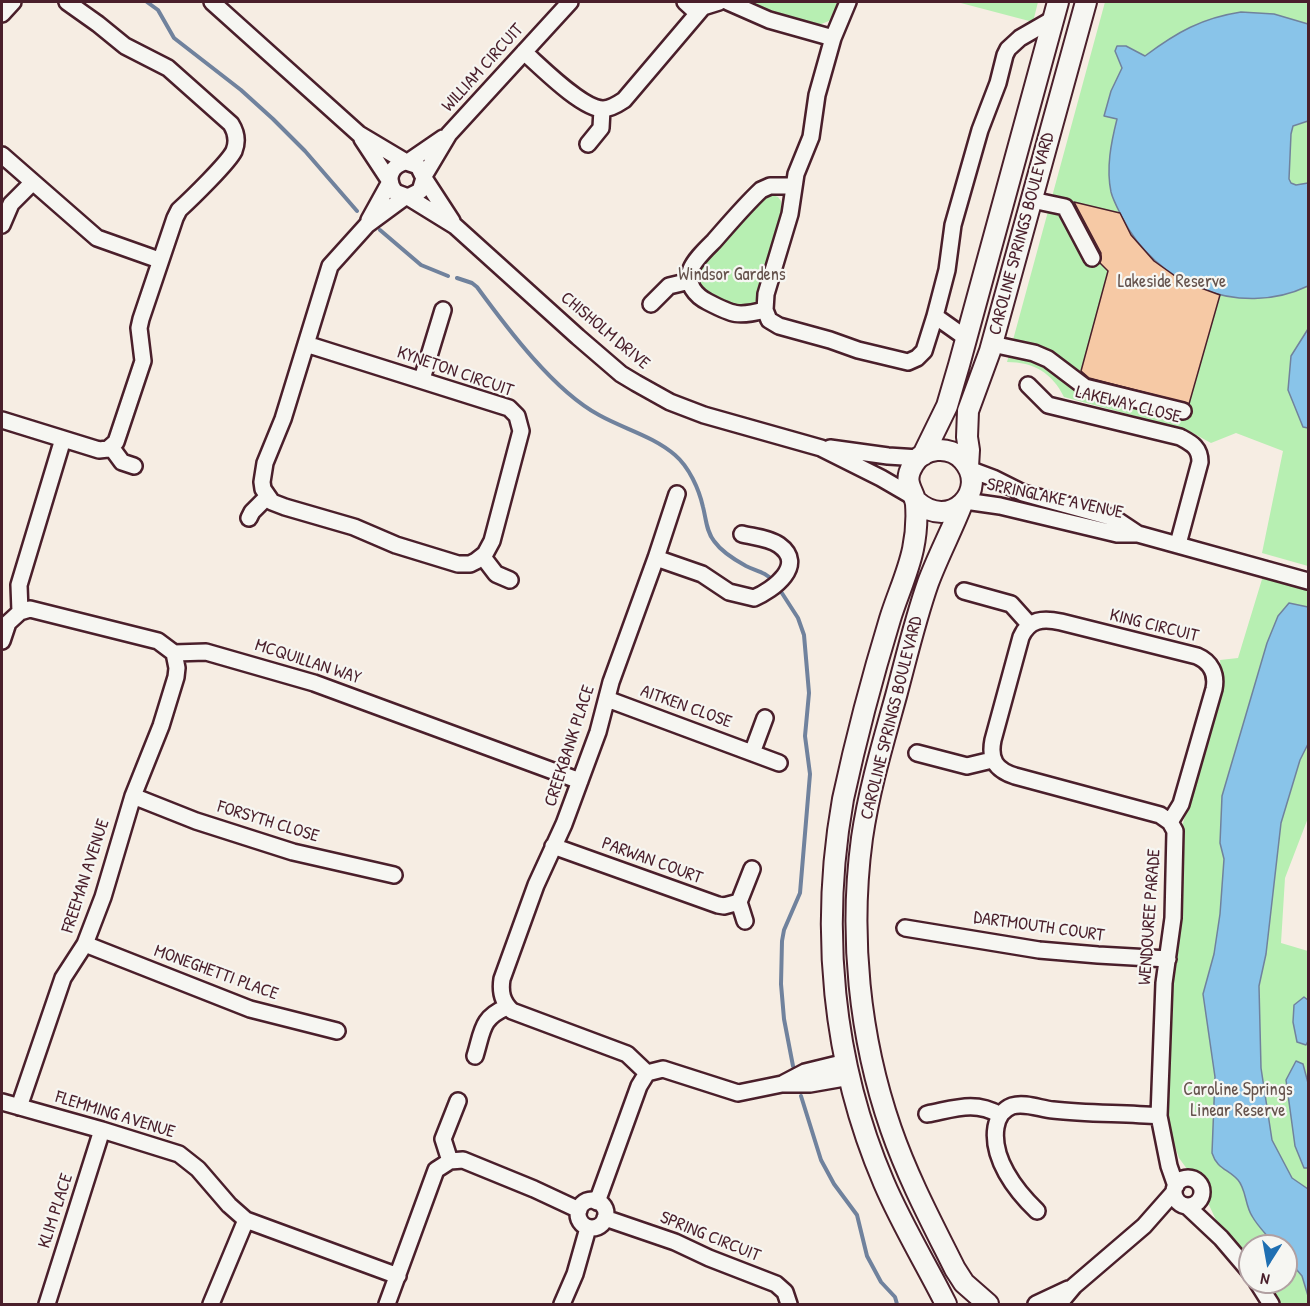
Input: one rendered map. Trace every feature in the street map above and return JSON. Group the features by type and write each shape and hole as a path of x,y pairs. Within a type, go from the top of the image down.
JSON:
{"main road":[{"name":"CAROLINE SPRINGS BOULEVARD","path":"969,468 966,437 968,411 992,344 1086,2"},
{"name":"CAROLINE SPRINGS BOULEVARD","path":"921,456 947,406 1056,10"},
{"path":"1006,193 1032,200"},
{"path":"939,450 956,454 969,468 971,486 964,502 947,512 939,513 930,511 914,499 909,486 909,476 912,466 921,456 939,450"},
{"name":"CAROLINE SPRINGS BOULEVARD","path":"914,499 913,550 890,621 849,770 835,853 831,916 832,949 837,1013 848,1070 869,1144 904,1226 946,1305"},
{"name":"CAROLINE SPRINGS BOULEVARD","path":"964,502 922,602 875,773 862,839 857,907 858,954 862,1004 873,1062 891,1128 921,1200 964,1283 988,1305"},
{"path":"848,1070 873,1062"}],"street":[{"path":"2,420 99,450 111,447 119,436 141,367 143,356 140,325 159,260 179,210 232,154 236,145 235,132 228,121 168,68 125,46 67,2"},
{"path":"83,2 98,24"},
{"path":"212,2 358,134 418,166 424,177 420,191 406,197 367,225 330,266 283,419 263,471 262,482 267,497 272,502 285,507 354,527 396,545 454,563 470,564 483,556 492,570 510,580"},
{"name":"WILLIAM CIRCUIT","path":"424,177 449,134 570,2"},
{"path":"685,2 698,13"},
{"path":"524,52 581,102 602,109 611,107 624,100 698,13 708,4 719,2"},
{"path":"728,2 769,20 833,38"},
{"path":"848,2 833,38 817,95 811,137 799,164 790,214 766,294 765,310 770,320 779,326 867,353 908,362 917,358 924,351 935,316"},
{"name":"CAROLINE SPRINGS BOULEVARD","path":"966,338 935,316 947,270 953,225 965,181 1008,49 1056,10"},
{"path":"588,144 601,128 602,109"},
{"path":"358,134 395,192 406,197"},
{"name":"WILLIAM CIRCUIT","path":"407,162 449,134"},
{"path":"2,155 98,238 159,260"},
{"path":"367,225 394,168 407,162"},
{"name":"CHISHOLM DRIVE","path":"424,177 455,226"},
{"path":"2,225 11,204 33,182"},
{"path":"765,310 745,315 732,314 697,296 690,281 693,266 761,190 770,186 794,186"},
{"name":"CHISHOLM DRIVE","path":"406,197 455,226 578,337 621,374 636,383 670,402 704,415 821,448 872,473 914,499"},
{"path":"1032,200 1065,207 1092,258"},
{"path":"651,304 667,287 690,281"},
{"path":"422,379 443,310"},
{"name":"KYNETON CIRCUIT","path":"306,344 509,408 517,416 521,431 492,540 483,556"},
{"path":"992,344 1048,358 1085,387 1183,411"},
{"name":"LAKEWAY CLOSE","path":"1028,385 1048,405 1180,437 1194,445 1200,462 1178,544"},
{"path":"20,612 20,585 63,439"},
{"path":"111,447 123,462 134,466"},
{"name":"CHISHOLM DRIVE","path":"821,448 921,456"},
{"name":"SPRINGLAKE AVENUE","path":"969,468 1023,493 1114,518 1138,534"},
{"name":"CREEKBANK PLACE","path":"507,1007 501,994 502,979 536,885 580,782 603,716 611,682 677,494"},
{"path":"249,518 267,497"},
{"name":"SPRINGLAKE AVENUE","path":"964,502 1000,506 1117,534 1138,534 1308,581"},
{"path":"656,558 702,574 735,594 754,598 785,578 789,571 788,558 780,546 767,540 742,534"},
{"path":"964,591 1011,604 1029,624 1021,638 991,749 993,760 998,767 1007,773 1160,815 1170,822"},
{"path":"2,641 8,623 20,612 30,609 158,641 174,653"},
{"name":"KING CIRCUIT","path":"1029,624 1042,619 1061,622 1197,656 1210,665 1215,678 1214,689 1181,804 1170,822"},
{"name":"MCQUILLAN WAY","path":"174,653 206,652 303,680 580,782"},
{"name":"FREEMAN AVENUE","path":"19,1107 63,978 85,944 103,897 133,796 161,726 177,668 174,653"},
{"name":"AITKEN CLOSE","path":"607,699 779,763"},
{"path":"752,753 765,718"},
{"path":"917,753 967,766 993,760"},
{"name":"FORSYTH CLOSE","path":"133,796 196,820 293,852 394,875"},
{"name":"WENDOUREE PARADE","path":"1170,822 1176,834 1173,918 1164,983 1160,1116 1169,1166 1184,1198 1238,1258"},
{"name":"PARWAN COURT","path":"553,846 718,905 724,906 739,902"},
{"path":"745,921 739,902 752,869"},
{"name":"DARTMOUTH COURT","path":"905,928 1039,950 1098,956 1168,959"},
{"name":"MONEGHETTI PLACE","path":"85,944 249,1009 337,1031"},
{"path":"475,1056 489,1018 507,1007 520,1015 627,1054 647,1073"},
{"path":"597,1202 639,1086 647,1073 654,1070 670,1070 738,1092 782,1084 806,1072 848,1070"},
{"path":"450,1161 444,1139 458,1101"},
{"name":"FLEMMING AVENUE","path":"2,1102 179,1154 198,1169 246,1220 398,1276"},
{"path":"1037,1210 1020,1193 997,1153 995,1140 1000,1115 1012,1106 1022,1105 1053,1110 1160,1116"},
{"path":"927,1114 977,1106 1000,1115"},
{"name":"KLIM PLACE","path":"46,1305 102,1130"},
{"name":"WENDOUREE PARADE","path":"1165,1141 1192,1179 1201,1187 1184,1198"},
{"path":"387,1305 436,1170 450,1161 463,1160 579,1210"},
{"path":"1059,1305 1074,1286 1144,1226 1184,1198 1182,1180 1192,1179"},
{"path":"597,1202 603,1206 605,1218 597,1228 588,1228 579,1219 579,1210 584,1203 597,1202"},
{"name":"SPRING CIRCUIT","path":"605,1218 675,1242 776,1284 785,1292 789,1305"},
{"path":"211,1305 246,1220"},
{"path":"562,1305 575,1274 588,1228"},
{"path":"1036,1305 1074,1286"}],"green space":[{"path":"743,2 838,2 829,21 816,26 767,13"},
{"path":"957,2 1038,2 1033,22"},
{"name":"Lakeside Reserve","path":"1105,2 1308,2 1308,566 1262,553 1283,451 1236,433 1211,443 1187,430 1064,397 1054,381 1041,370 1026,364 1007,362"},
{"name":"Windsor Gardens","path":"770,194 781,201 781,211 755,304 748,308 732,308 716,300 697,285 698,268 761,198"},
{"name":"Caroline Springs Linear Reserve","path":"1263,576 1308,587 1308,818 1285,878 1281,943 1308,951 1308,1304 1278,1304 1273,1294 1298,1294 1298,1234 1238,1234 1238,1247 1216,1220 1203,1182 1187,1169 1179,1158 1166,1117 1170,988 1181,919 1182,827 1222,679 1220,660 1238,658"}],"water":[{"path":"1241,12 1274,14 1308,24 1308,121 1293,126 1289,179 1296,185 1308,183 1308,286 1282,295 1254,299 1228,296 1202,289 1177,277 1155,261 1137,241 1122,217 1111,192 1109,165 1117,119 1104,116 1111,91 1122,68 1115,51 1117,46 1126,46 1145,56 1190,27 1214,18"},
{"path":"1308,329 1308,428 1303,427 1288,390 1291,356"},
{"path":"1289,603 1308,607 1308,744 1300,760 1281,823 1266,954 1259,986 1261,1068 1272,1140 1292,1178 1308,1189 1308,1296 1302,1276 1298,1271 1298,1234 1265,1234 1250,1212 1241,1184 1220,1166 1212,1153 1215,1077 1203,994 1214,954 1220,914 1224,859 1220,843 1222,796 1267,643 1278,616"},
{"path":"1304,997 1308,1000 1308,1041 1306,1045 1297,1042 1293,1022 1294,1005"},
{"path":"1296,1061 1303,1064 1308,1083 1308,1168 1304,1168 1295,1146 1286,1080"}],"building":[{"path":"1074,202 1120,213 1131,235 1154,261 1182,281 1220,295 1189,404 1089,378 1081,371 1108,271 1100,263 1101,253"}],"waterway":[{"path":"147,2 158,10 174,38 241,90 273,119 305,151 357,211"},
{"path":"380,230 421,265 448,276"},
{"path":"457,278 477,287 532,357 565,391 599,415 648,438 675,455 685,466 696,486 708,529 714,541 733,558 773,581"},
{"path":"778,587 798,618 804,635 809,693 805,736 810,774 800,893 784,930 782,941 781,984 784,1019 793,1066"},
{"path":"801,1096 821,1160 834,1184 857,1215 867,1256 881,1282 895,1297 897,1304"}]}
